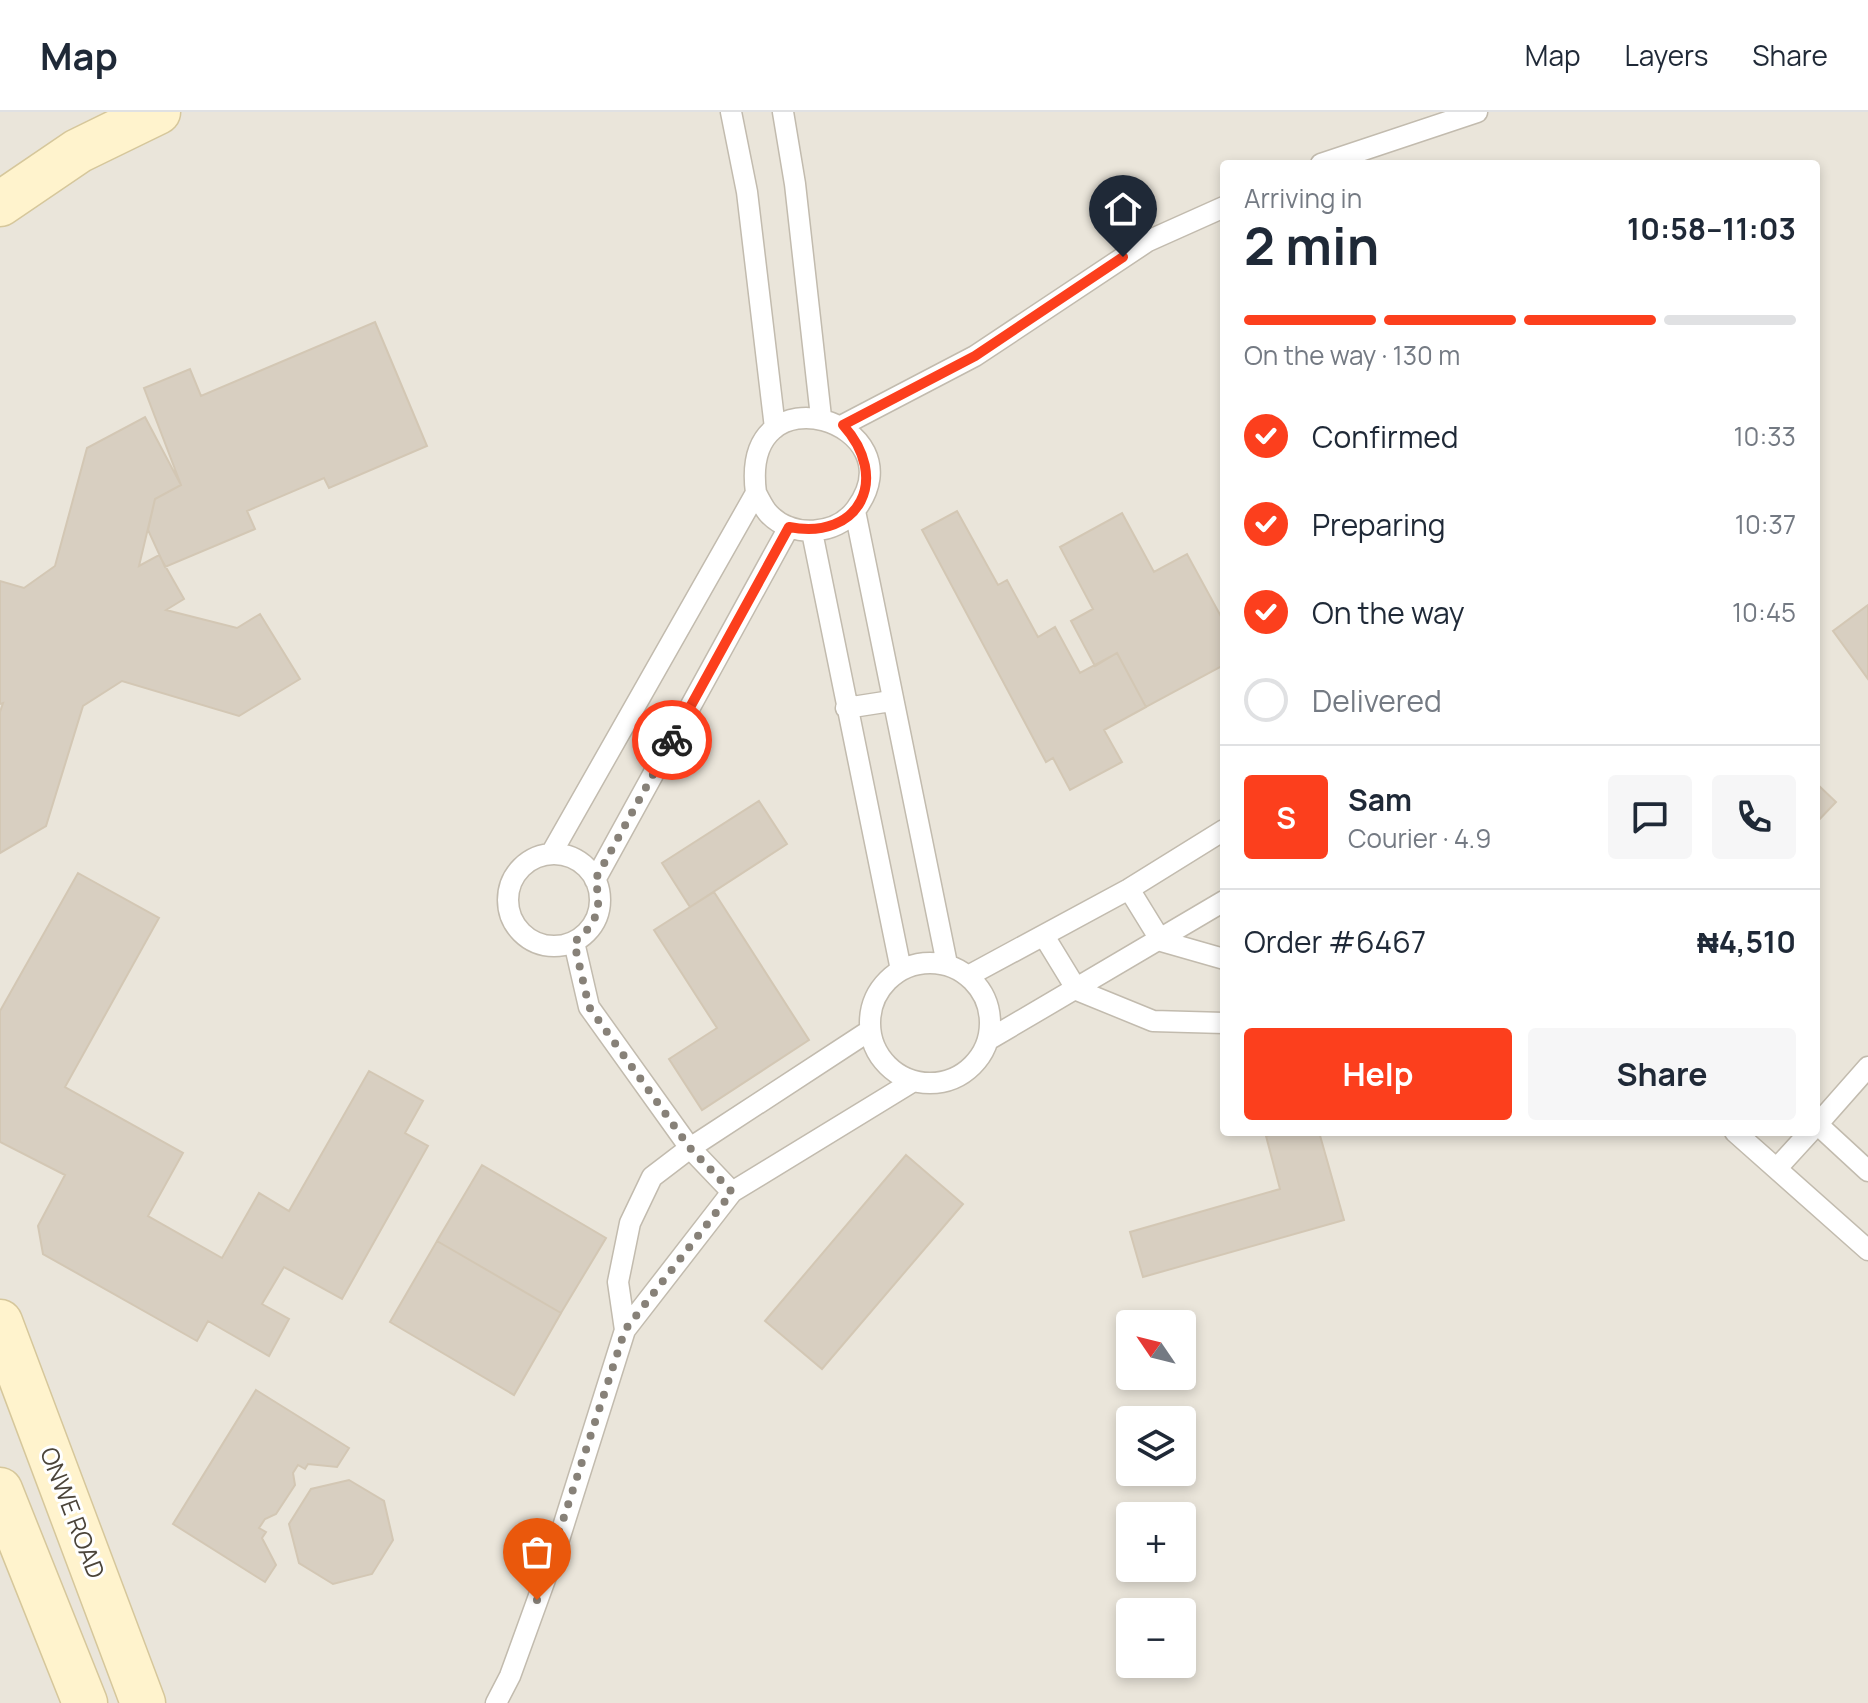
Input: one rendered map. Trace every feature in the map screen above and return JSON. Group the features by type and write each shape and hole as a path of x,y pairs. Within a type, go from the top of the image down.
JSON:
{"main road":[{"path":"0,204 78,151 158,112"},
{"name":"ONWE ROAD","path":"0,1322 143,1703"},
{"path":"0,1490 85,1703"}],"lane":[{"path":"731,112 747,192 775,428"},
{"path":"783,112 795,184 821,417"},
{"path":"1333,160 1477,112"},
{"path":"843,425 975,356 1148,241 1220,209"},
{"path":"797,417 821,417 843,425 859,443 868,466 866,490 855,511 835,526 812,532 789,527 769,514 756,493 753,470 760,447 775,428 797,417"},
{"path":"551,854 756,493"},
{"path":"855,511 891,701 947,964"},
{"path":"595,880 789,527"},
{"path":"812,532 901,970"},
{"path":"846,708 891,701"},
{"path":"968,976 1129,889 1220,832"},
{"path":"551,854 577,861 595,880 600,898 597,915 588,931 574,942 556,947 538,944 523,935 511,921 507,903 514,877 534,859 551,854"},
{"path":"1129,889 1161,941 1220,958"},
{"path":"988,1040 1220,904"},
{"path":"1044,936 1077,990 1153,1021 1220,1023"},
{"path":"574,942 589,1007 690,1148 732,1192"},
{"path":"923,963 947,964 968,976 983,993 990,1016 988,1040 978,1061 959,1077 936,1084 912,1082 891,1071 877,1053 869,1031 871,1007 882,985 901,970 923,963"},
{"path":"625,1330 618,1282 630,1223 652,1177 690,1148 869,1031"},
{"path":"1820,1120 1868,1067"},
{"path":"496,1703 510,1676 556,1549 625,1330 732,1192 912,1082"},
{"path":"1820,1130 1868,1171"},
{"path":"1740,1136 1868,1250"},
{"path":"1778,1167 1806,1136"}],"shaded area":[{"path":"0,112 1868,112 1868,1703 0,1703"}],"building":[{"path":"375,322 427,446 329,488 324,478 247,511 255,529 165,567 148,530 155,499 181,485 144,388 190,369 201,396"},
{"path":"145,417 181,485 155,499 139,566 159,555 184,599 166,610 237,628 260,614 300,679 239,716 122,681 83,706 46,826 0,853 0,712 3,703 0,704 0,581 24,588 55,566 87,448"},
{"path":"957,511 998,585 1007,580 1038,637 1055,627 1080,673 1117,653 1146,707 1104,730 1122,762 1070,790 1053,758 1046,762 922,530"},
{"path":"1122,513 1154,572 1187,554 1220,615 1220,667 1146,707 1117,653 1095,666 1071,621 1093,609 1060,547"},
{"path":"1868,605 1868,679 1833,631"},
{"path":"1820,787 1836,802 1820,819"},
{"path":"759,801 787,844 690,907 662,863"},
{"path":"78,873 159,918 65,1087 183,1153 148,1216 222,1258 259,1193 289,1211 369,1071 423,1101 405,1133 428,1146 342,1299 284,1267 262,1304 289,1319 269,1356 208,1321 197,1341 43,1254 38,1226 65,1175 0,1142 0,1011"},
{"path":"714,892 809,1040 702,1110 669,1059 717,1028 654,930"},
{"path":"1266,1136 1320,1136 1344,1220 1143,1277 1130,1232 1280,1189"},
{"path":"906,1155 963,1204 822,1369 765,1321"},
{"path":"482,1165 606,1238 561,1313 437,1241"},
{"path":"437,1241 561,1313 514,1395 390,1322"},
{"path":"256,1390 349,1448 337,1467 308,1464 305,1469 298,1465 293,1473 295,1485 276,1514 265,1519 259,1528 266,1532 262,1538 276,1565 265,1582 173,1524"},
{"path":"349,1480 384,1501 393,1540 372,1574 333,1584 299,1563 289,1524 311,1489"}],"way so far":[{"path":"537,1600 625,1330 732,1192 690,1148 589,1007 574,942 588,931 597,915 600,898 595,880 672,740"}],"route":[{"path":"672,740 789,527 812,532 835,526 855,511 866,490 868,466 859,443 843,425 975,356 1123,257"}]}
